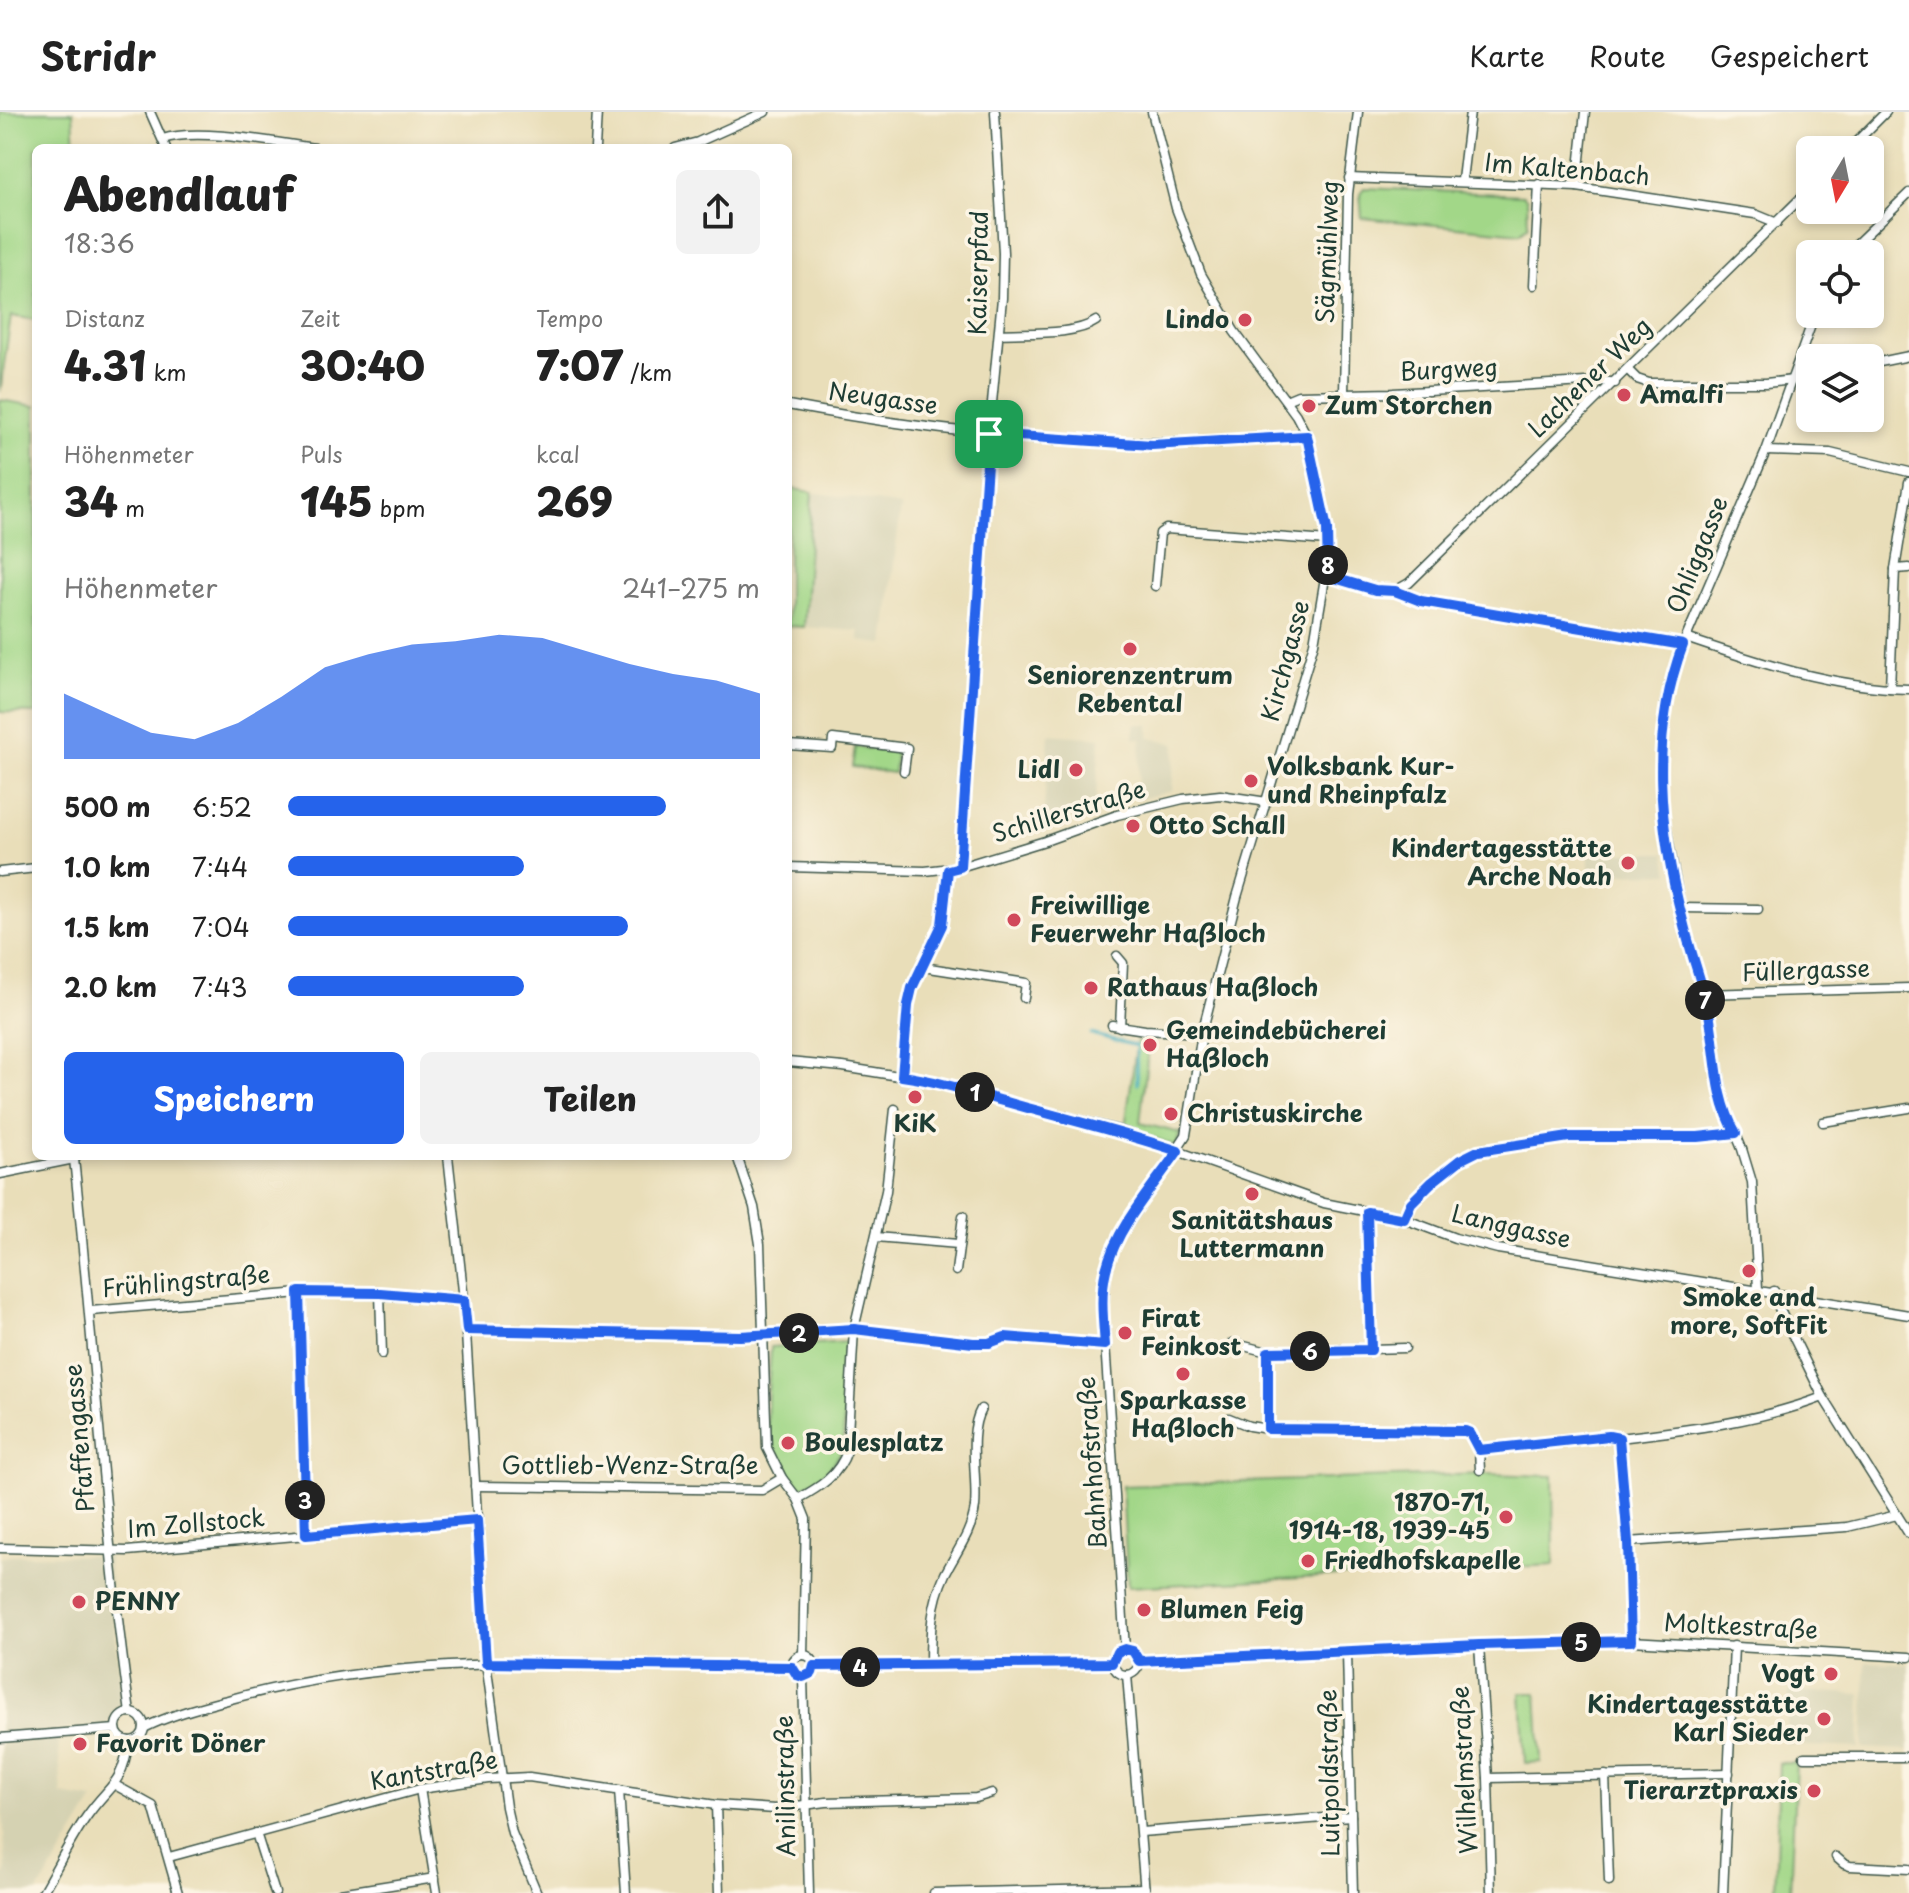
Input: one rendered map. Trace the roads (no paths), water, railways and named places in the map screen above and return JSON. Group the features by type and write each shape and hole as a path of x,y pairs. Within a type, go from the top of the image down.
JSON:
{"street":[{"path":"150,112 165,143 175,135 281,144"},
{"path":"595,144 597,112"},
{"path":"690,144 765,112"},
{"name":"Kaiserpfad","path":"960,867 1003,253 995,112"},
{"name":"Kirchgasse","path":"1152,112 1176,208 1198,267 1234,331 1286,400 1307,436 1328,541 1328,576 1314,643 1237,897 1202,1033 1186,1135 1178,1151"},
{"name":"Sägmühlweg","path":"1344,394 1349,178 1358,112"},
{"path":"1462,180 1470,112"},
{"path":"1577,187 1585,112"},
{"path":"1862,136 1886,112"},
{"name":"Im Kaltenbach","path":"1349,178 1462,180 1577,187 1755,214 1777,223"},
{"path":"1534,285 1539,184"},
{"path":"1860,240 1909,193"},
{"name":"Lachener Weg","path":"1395,591 1409,583 1796,203"},
{"path":"999,334 1073,330 1096,321"},
{"name":"Ohliggasse","path":"1758,1289 1755,1197 1749,1169 1724,1105 1704,994 1680,908 1662,804 1661,750 1666,700 1684,641 1766,451 1810,328"},
{"path":"1884,361 1909,356"},
{"path":"1628,370 1637,379 1649,383 1796,381"},
{"name":"Burgweg","path":"1286,400 1298,395 1604,381 1615,383"},
{"name":"Neugasse","path":"792,406 989,434 1152,445 1307,436"},
{"path":"1766,451 1830,453 1909,472"},
{"path":"1890,688 1895,569 1909,482"},
{"path":"1155,586 1160,533 1166,529 1328,541"},
{"path":"1895,569 1909,568"},
{"path":"1328,576 1375,590 1395,591 1421,601 1684,641 1828,680 1909,689"},
{"path":"792,745 832,748 833,739 907,748 904,771"},
{"name":"Schillerstraße","path":"792,867 948,870 1045,841 1117,815 1183,799 1220,795 1267,802"},
{"path":"0,872 32,868"},
{"path":"902,1076 908,1005 912,988 942,925 948,870"},
{"path":"1680,908 1758,909"},
{"path":"1117,956 1123,963 1116,1026 1202,1033"},
{"path":"923,967 1026,983 1024,998"},
{"name":"Füllergasse","path":"1704,994 1909,988"},
{"name":"Langgasse","path":"792,1062 942,1083 1118,1130 1307,1198 1404,1219 1455,1238 1498,1249 1909,1315"},
{"path":"1823,1122 1909,1108"},
{"path":"798,1499 831,1477 842,1465 847,1451 854,1329 886,1191 895,1109"},
{"path":"1404,1219 1411,1203 1431,1183 1460,1160 1478,1151 1569,1137 1698,1137 1736,1133"},
{"name":"Bahnhofstraße","path":"1125,1649 1103,1299 1111,1256 1123,1230 1178,1151"},
{"path":"0,1174 66,1160"},
{"name":"Pfaffengasse","path":"76,1160 110,1551 130,1713"},
{"path":"448,1160 467,1330 486,1663 501,1777 512,1833 537,1893"},
{"path":"738,1160 759,1233 767,1448 782,1478 798,1499 806,1519 803,1655"},
{"path":"1367,1212 1371,1350"},
{"path":"956,1271 963,1216"},
{"path":"876,1237 958,1244"},
{"path":"1774,1291 1777,1304 1823,1397 1909,1534"},
{"path":"299,1292 306,1535"},
{"name":"Frühlingstraße","path":"91,1311 299,1292 380,1293 464,1300"},
{"path":"380,1293 382,1354"},
{"path":"467,1330 763,1336 854,1329 973,1343 989,1343 1005,1337 1105,1345"},
{"path":"1232,1343 1268,1352 1405,1348"},
{"path":"1268,1352 1268,1429"},
{"path":"1479,1450 1609,1436 1619,1438 1729,1423 1823,1397"},
{"path":"930,1665 935,1602 945,1574 967,1535 975,1507 975,1432 981,1409"},
{"path":"1229,1418 1268,1429 1465,1431 1470,1433 1479,1450 1480,1470"},
{"path":"1619,1438 1628,1542 1631,1641"},
{"name":"Gottlieb-Wenz-Straße","path":"475,1486 762,1490 782,1478"},
{"path":"1628,1542 1847,1527 1897,1515"},
{"name":"Im Zollstock","path":"0,1548 110,1551 477,1520"},
{"name":"Moltkestraße","path":"1139,1661 1631,1641 1909,1657"},
{"name":"Wilhelmstraße","path":"1479,1645 1488,1778 1491,1893"},
{"path":"1723,1893 1734,1646"},
{"path":"1125,1649 1133,1651 1139,1661 1134,1672 1127,1675 1118,1673 1112,1663 1117,1652 1125,1649"},
{"name":"Luitpoldstraße","path":"1347,1652 1353,1893"},
{"path":"803,1655 810,1657 814,1666 810,1675 803,1677 797,1675 792,1667 793,1660 803,1655"},
{"path":"143,1723 282,1685 332,1676 486,1663 792,1667"},
{"path":"814,1666 1112,1663"},
{"path":"934,1893 1145,1891 1127,1675"},
{"name":"Anilinstraße","path":"803,1677 809,1893"},
{"path":"130,1713 143,1723 139,1738 129,1741 121,1737 116,1729 118,1720 130,1713"},
{"path":"0,1738 116,1729"},
{"path":"42,1893 84,1819 115,1785 123,1770 129,1741"},
{"path":"1804,1757 1909,1757"},
{"path":"1488,1778 1729,1773"},
{"path":"1605,1775 1609,1881"},
{"name":"Kantstraße","path":"169,1857 420,1789 501,1777 529,1777 716,1805 775,1809 826,1802 976,1798 992,1793"},
{"path":"115,1785 153,1806 178,1893"},
{"path":"420,1789 437,1893"},
{"path":"619,1790 626,1893"},
{"path":"716,1805 719,1893"},
{"path":"1141,1832 1351,1816"},
{"path":"256,1833 275,1893"},
{"path":"1836,1857 1850,1866 1909,1869"},
{"path":"340,1893 435,1878"}],"waterway":[{"path":"1091,1034 1136,1046 1137,1084"}],"place":[{"name":"Lindo","path":"1245,320"},
{"name":"Amalfi","path":"1624,395"},
{"name":"Zum Storchen","path":"1309,406"},
{"name":"Seniorenzentrum Rebental","path":"1130,649"},
{"name":"Lidl","path":"1076,770"},
{"name":"Volksbank Kur- und Rheinpfalz","path":"1251,781"},
{"name":"Otto Schall","path":"1133,826"},
{"name":"Kindertagesstätte Arche Noah","path":"1628,863"},
{"name":"Freiwillige Feuerwehr Haßloch","path":"1014,920"},
{"name":"Rathaus Haßloch","path":"1091,988"},
{"name":"Gemeindebücherei Haßloch","path":"1150,1045"},
{"name":"KiK","path":"915,1097"},
{"name":"Christuskirche","path":"1171,1114"},
{"name":"Sanitätshaus Luttermann","path":"1252,1194"},
{"name":"Smoke and more, SoftFit","path":"1749,1271"},
{"name":"Firat Feinkost","path":"1125,1333"},
{"name":"Sparkasse Haßloch","path":"1183,1374"},
{"name":"Boulesplatz","path":"788,1443"},
{"name":"1870-71, 1914-18, 1939-45","path":"1506,1517"},
{"name":"Friedhofskapelle","path":"1308,1561"},
{"name":"PENNY","path":"79,1602"},
{"name":"Blumen Feig","path":"1144,1610"},
{"name":"Vogt","path":"1831,1674"},
{"name":"Kindertagesstätte Karl Sieder","path":"1824,1719"},
{"name":"Favorit Döner","path":"80,1744"},
{"name":"Tierarztpraxis","path":"1814,1791"}]}
